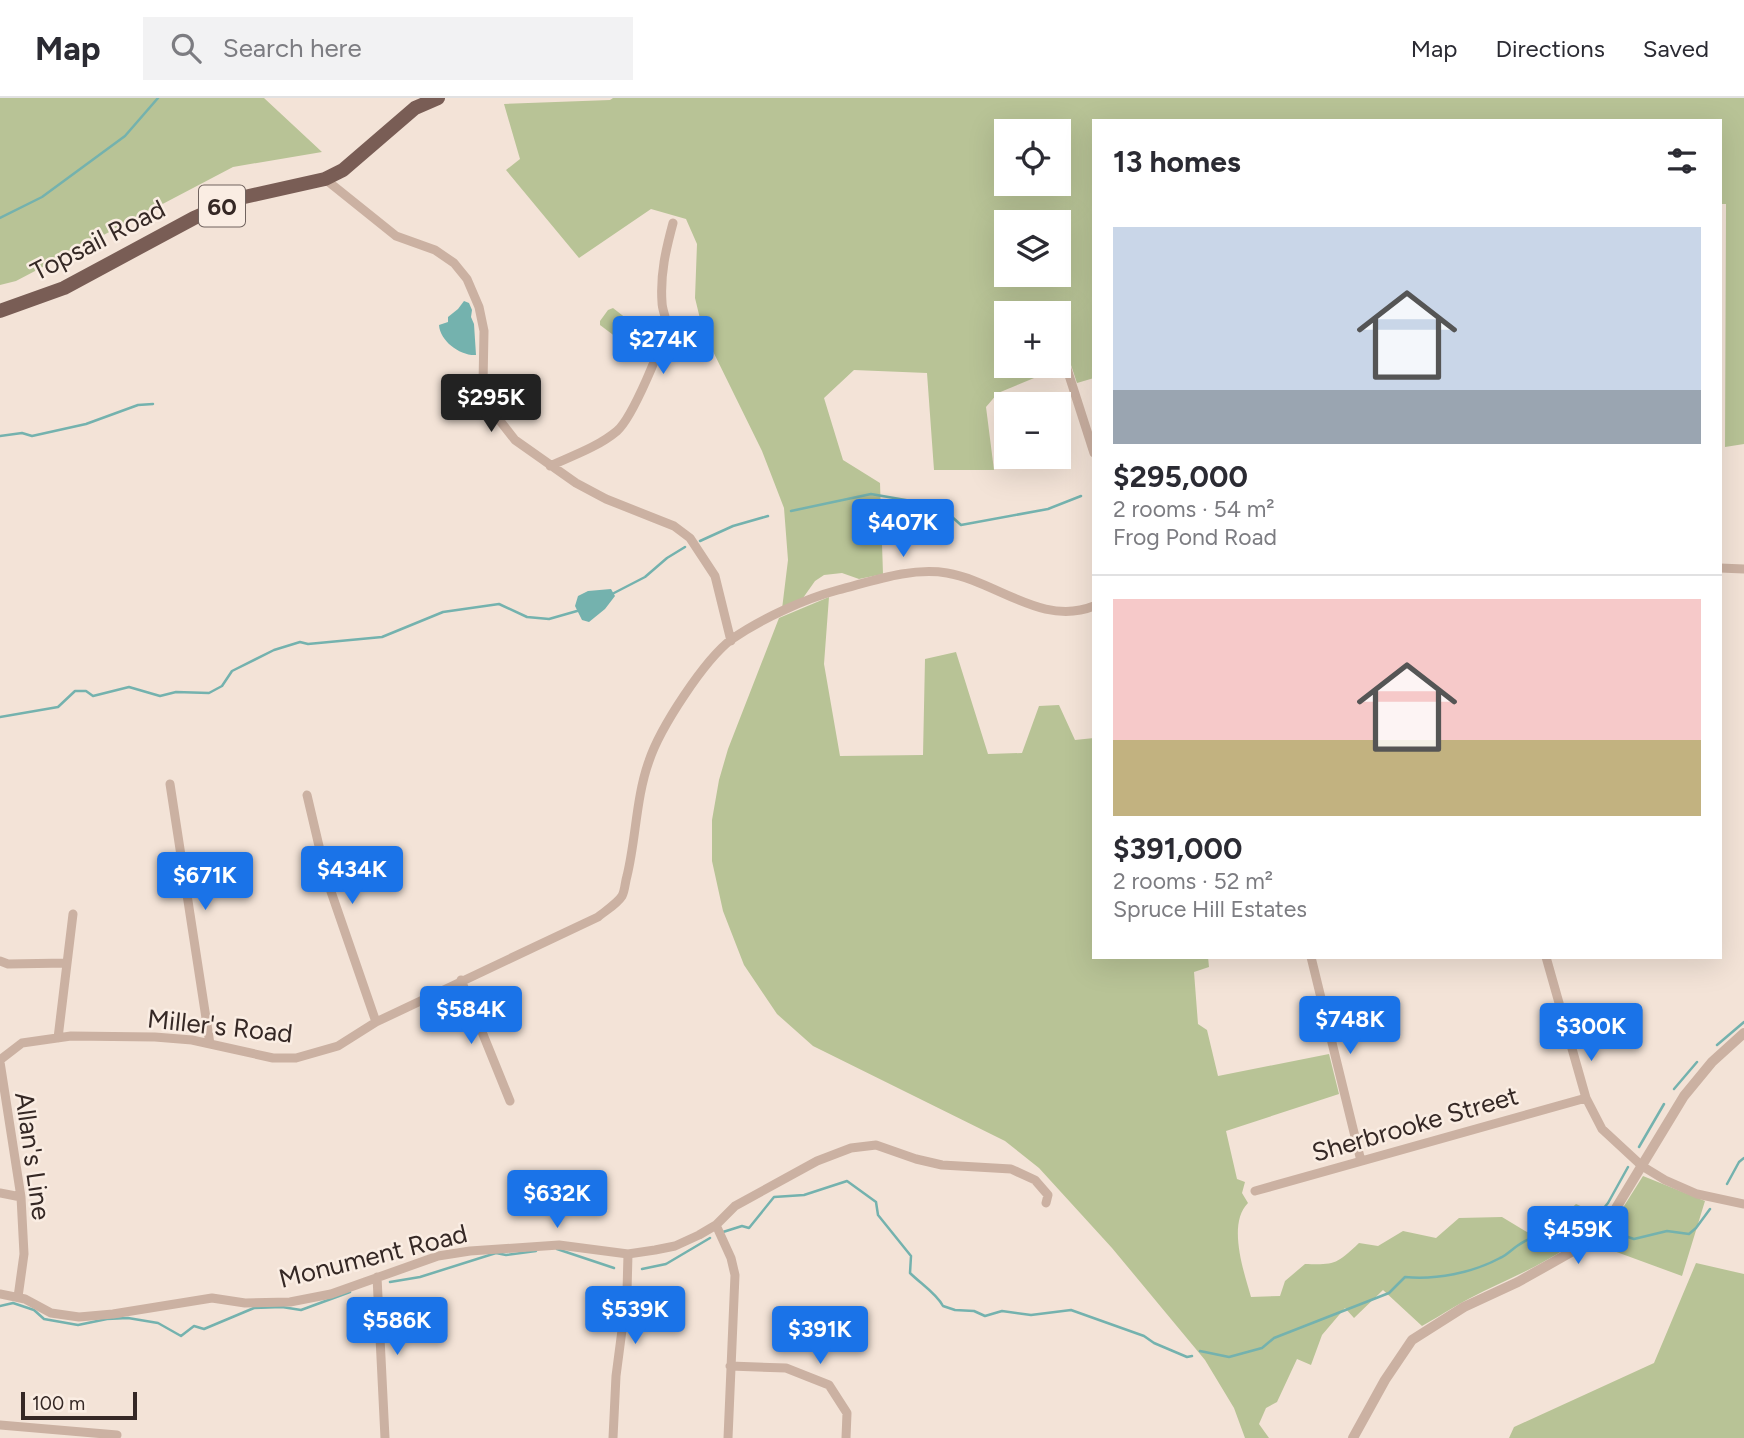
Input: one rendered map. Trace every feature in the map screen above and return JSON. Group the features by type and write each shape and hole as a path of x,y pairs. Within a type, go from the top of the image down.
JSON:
{"main road":[{"name":"Topsail Road","path":"0,312 64,288 194,218 240,198 325,179 358,159 415,108 438,98"}],"street":[{"path":"325,179 396,236 435,250 454,263 467,279 479,307 484,331 483,384 493,412 515,440 550,466 606,499 674,526 690,538 715,576 731,640"},
{"path":"550,466 597,444 618,430 628,416 663,339 666,320 662,305 662,266 673,223"},
{"path":"1070,378 1092,447"},
{"path":"1722,568 1744,569"},
{"name":"Miller's Road","path":"0,1061 22,1043 58,1038 155,1037 210,1044 273,1058 296,1058 338,1046 376,1022 461,980 598,918 622,896 648,761 681,701 705,668 731,640 827,593 918,572 962,577 1023,603 1045,609 1079,611 1092,607"},
{"path":"170,784 210,1044"},
{"path":"307,795 327,880 376,1022"},
{"path":"58,1038 73,914"},
{"path":"1311,959 1361,1161"},
{"path":"1547,959 1586,1098 1602,1129 1642,1166 1697,1194 1744,1204"},
{"path":"0,961 8,964 67,963"},
{"path":"461,980 510,1101"},
{"path":"1353,1438 1385,1380 1412,1340 1464,1307 1518,1282 1586,1242 1615,1212 1684,1096 1712,1062 1744,1033"},
{"name":"Allan's Line","path":"0,1061 21,1197 24,1254 18,1297"},
{"name":"Sherbrooke Street","path":"1255,1191 1586,1098"},
{"name":"Monument Road","path":"0,1294 25,1299 51,1313 79,1317 212,1298 245,1303 290,1302 331,1294 438,1256 506,1247 559,1245 628,1254 675,1246 716,1225 735,1206 817,1161 851,1148 876,1145 942,1165 1011,1169 1035,1180 1048,1195 1046,1203"},
{"path":"0,1193 21,1197"},
{"path":"716,1225 732,1258 734,1269 728,1438"},
{"path":"613,1438 615,1382 627,1292 628,1254"},
{"path":"377,1277 386,1438"},
{"path":"730,1366 786,1368 830,1385 847,1413 846,1438"},
{"path":"0,1426 117,1435"}],"green space":[{"path":"0,98 264,98 322,152 233,167 16,281 0,285"},
{"path":"613,98 1744,98 1744,444 1725,447 1726,204 1722,204 1722,119 1092,119 1092,379 1077,383 1071,365 1071,301 994,301 994,378 1034,378 1000,392 994,392 994,398 986,407 994,470 934,470 927,373 854,370 824,398 843,460 880,483 883,574 859,579 842,573 824,575 815,581 803,598 782,609 788,560 784,508 762,451 703,331 695,298 697,244 686,219 651,209 579,258 506,170 520,159 504,104"},
{"path":"613,308 641,330 642,334 633,345 628,346 600,325 608,310"},
{"path":"829,597 824,664 840,756 923,755 925,659 956,652 988,754 1022,753 1039,706 1059,705 1075,740 1092,738 1092,959 1208,959 1209,967 1194,972 1198,1024 1207,1030 1218,1076 1329,1054 1339,1094 1226,1131 1237,1179 1245,1182 1242,1193 1248,1203 1242,1212 1238,1235 1241,1262 1251,1297 1280,1296 1285,1281 1305,1264 1335,1262 1359,1243 1378,1246 1403,1231 1436,1238 1459,1218 1502,1217 1527,1232 1553,1225 1576,1204 1605,1217 1578,1240 1533,1268 1468,1299 1422,1326 1383,1290 1354,1318 1345,1308 1322,1335 1311,1365 1297,1359 1277,1402 1266,1408 1259,1424 1269,1438 1245,1438 1234,1408 1205,1360 1112,1248 1039,1168 1005,1141 813,1046 777,1014 744,965 723,911 712,861 712,820 728,749 779,618"},
{"path":"1643,1176 1705,1201 1682,1276 1592,1243 1612,1225"},
{"path":"1696,1263 1744,1274 1744,1438 1509,1438 1514,1427 1654,1363"}],"water":[{"path":"464,301 469,303 472,310 476,355 464,353 452,346 440,331 439,325 448,322 448,317"},
{"path":"611,589 615,596 605,609 589,622 582,620 575,606 578,596 588,591"}],"waterway":[{"path":"0,218 42,197 125,136 158,98"},
{"path":"0,436 22,433 32,436 86,424 138,405 153,404"},
{"path":"791,511 871,494 940,506 961,525 1048,509 1081,496"},
{"path":"700,541 733,526 768,516"},
{"path":"614,593 645,577 685,547"},
{"path":"0,717 58,707 75,691 86,691 93,696 129,687 160,696 176,692 209,693 222,686 232,671 274,650 300,642 308,644 382,637 443,612 499,604 527,617 549,619 577,611"},
{"path":"1717,1045 1744,1022"},
{"path":"1674,1089 1697,1062"},
{"path":"1639,1147 1664,1104"},
{"path":"1727,1184 1744,1158"},
{"path":"1200,1351 1229,1357 1262,1348 1274,1338 1389,1293 1405,1277 1429,1277 1466,1271 1502,1257 1525,1241 1543,1233 1589,1226 1608,1203 1628,1167"},
{"path":"723,1232 742,1226 749,1228 774,1197 804,1195 847,1181 876,1202 878,1215 911,1256 910,1273 943,1306 974,1311 985,1316 1002,1311 1031,1315 1071,1310 1144,1336 1187,1357 1192,1356"},
{"path":"1613,1232 1634,1239 1667,1231 1689,1234 1710,1209"},
{"path":"642,1269 666,1264 710,1238"},
{"path":"557,1249 614,1268"},
{"path":"390,1282 420,1277 496,1253 506,1255 536,1251"},
{"path":"0,1306 13,1303 34,1310 44,1319 78,1325 128,1318 158,1323 181,1336 194,1326 204,1329 254,1308 282,1307 301,1310 350,1292"}]}
